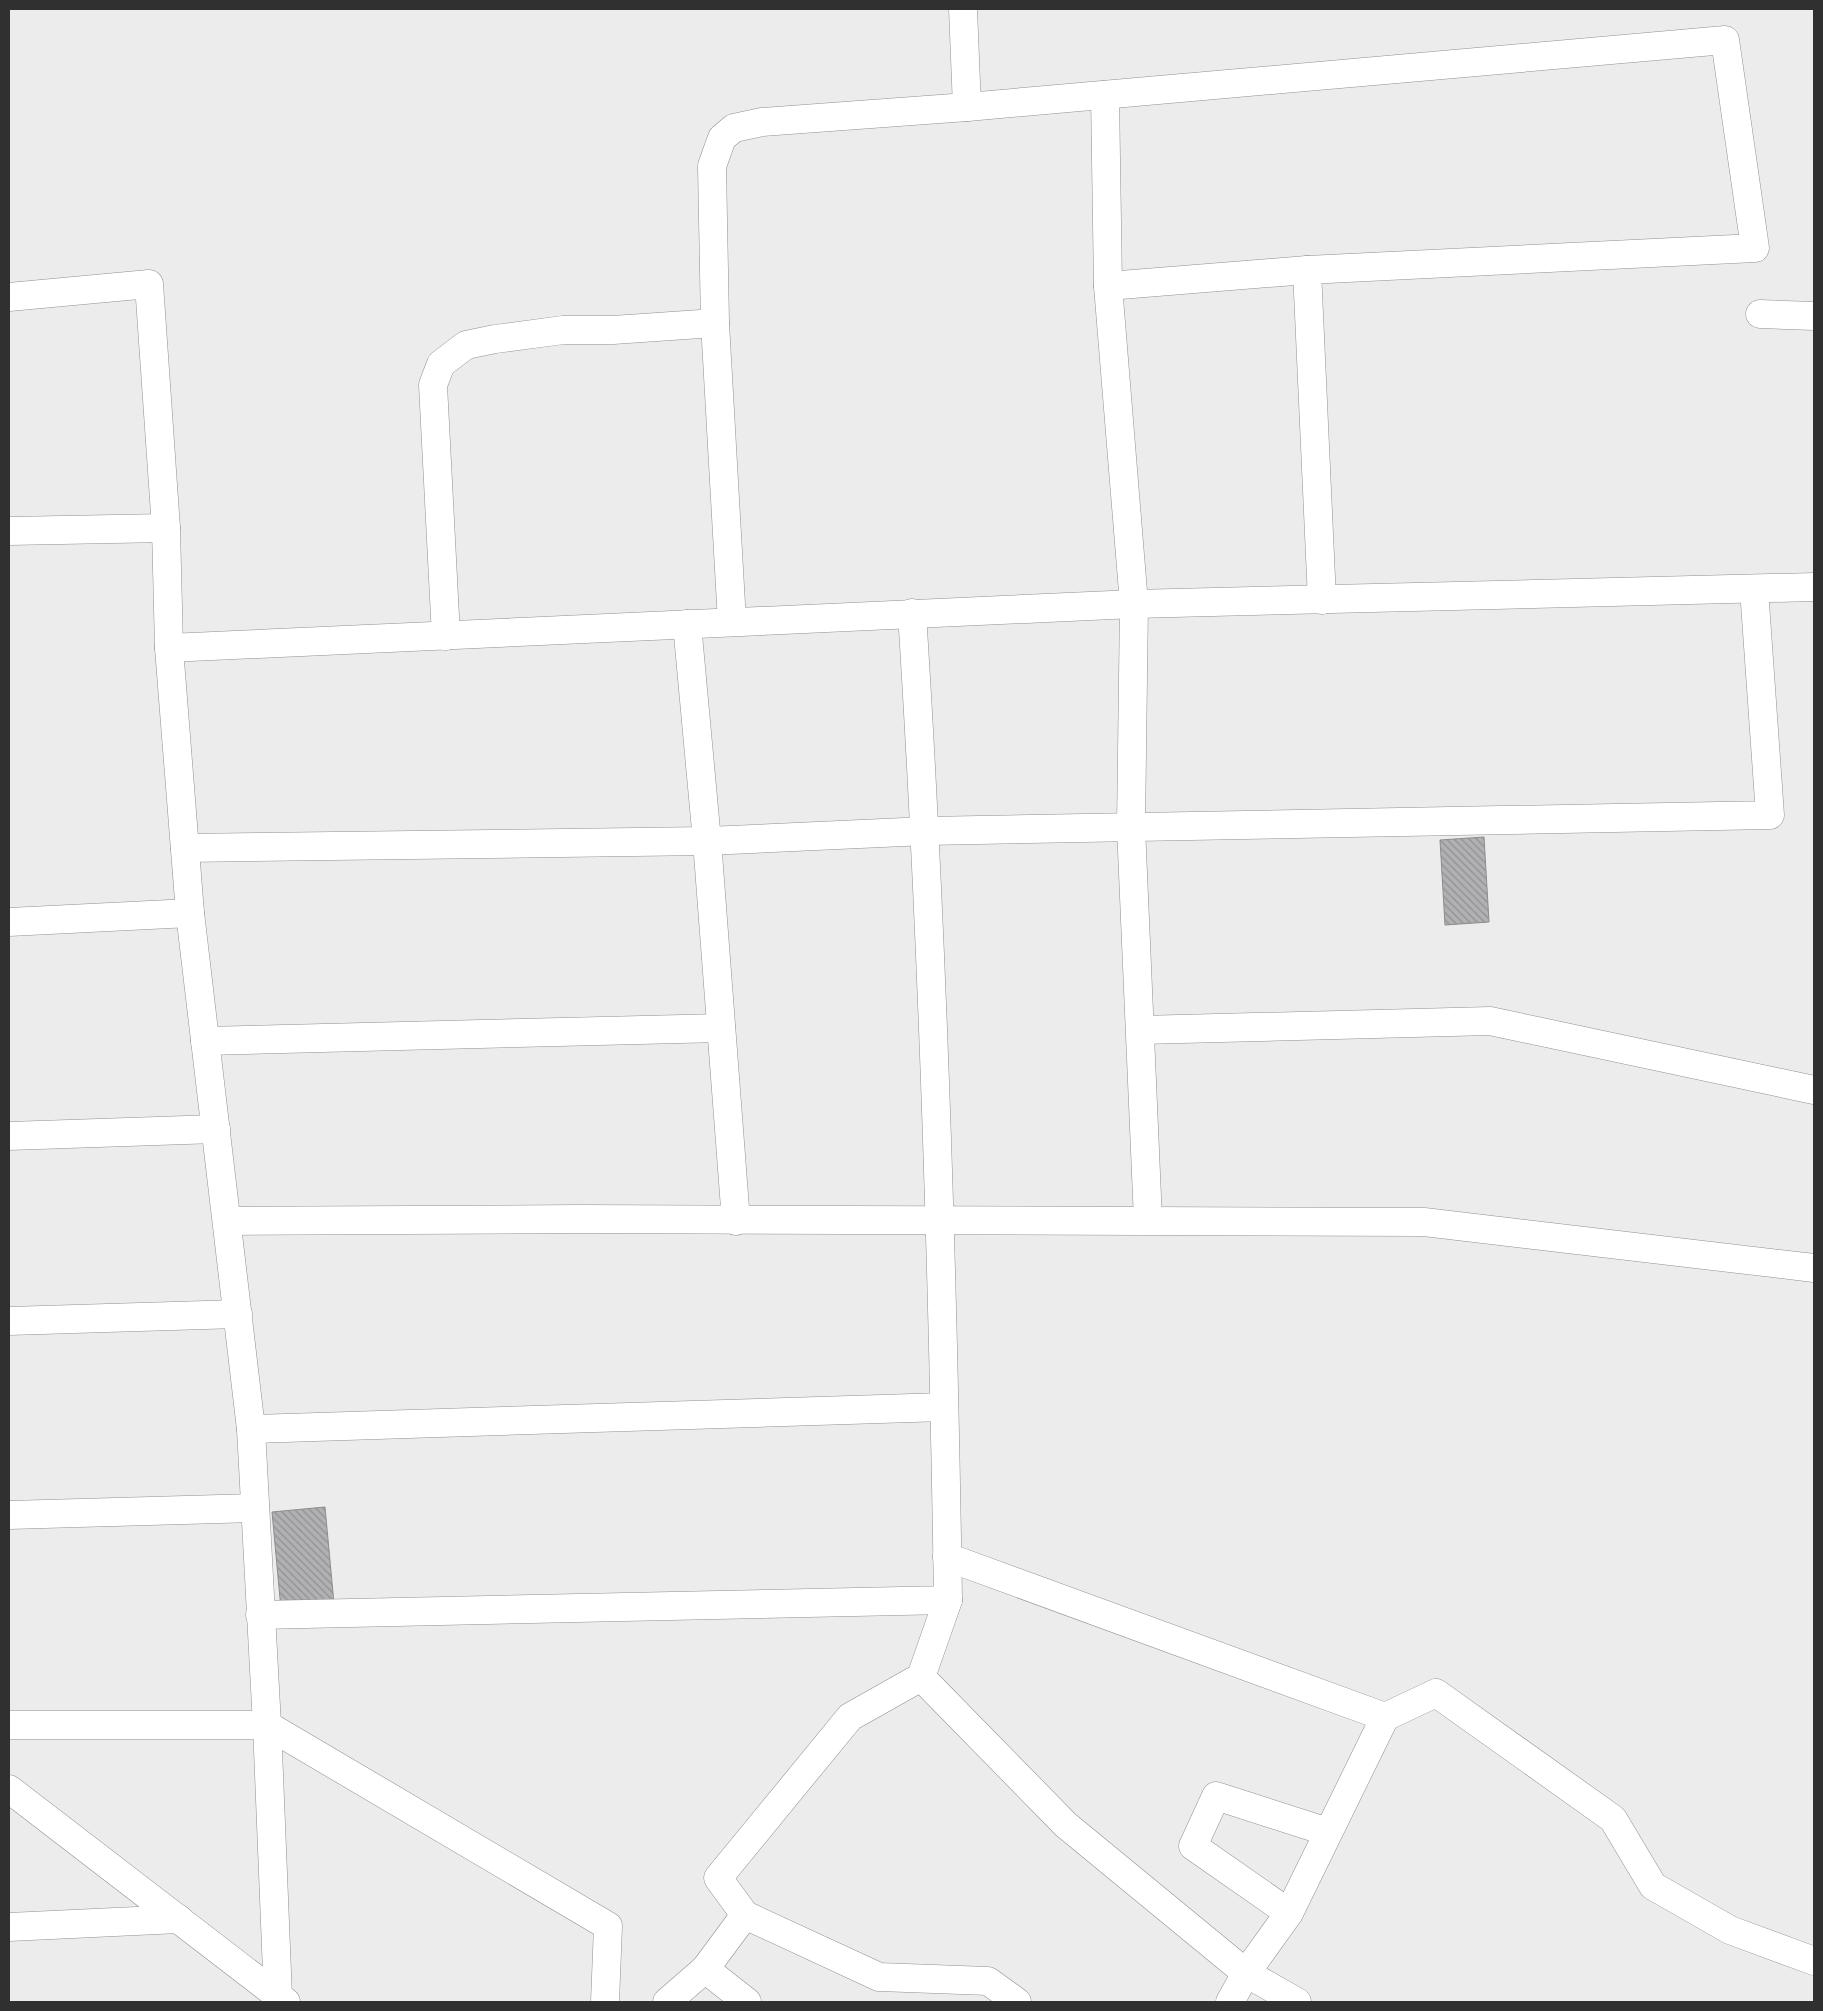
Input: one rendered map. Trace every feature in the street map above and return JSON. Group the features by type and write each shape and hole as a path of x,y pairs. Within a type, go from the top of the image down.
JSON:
{"street":[{"path":"963,9 967,107"},
{"path":"732,622 715,323 712,166 722,138 734,128 762,122 967,107 1725,40 1754,248 1306,270 1108,286"},
{"path":"1105,95 1108,286 1134,604 1131,827 1148,1220"},
{"path":"1306,270 1322,600"},
{"path":"9,297 149,284 166,528 169,648 190,913 251,1429 282,1999"},
{"path":"1760,314 1814,316"},
{"path":"446,636 433,385 441,364 466,345 530,333 715,323"},
{"path":"9,531 166,528"},
{"path":"169,648 1134,604 1814,587"},
{"path":"185,848 707,841 926,831 1770,815 1754,589"},
{"path":"912,614 926,831 940,1219 948,1600 920,1677 850,1717 718,1878 744,1915 879,1976 988,1981 1017,2002"},
{"path":"687,624 707,841 736,1221"},
{"path":"9,922 190,913"},
{"path":"1141,1030 1490,1021 1814,1090"},
{"path":"205,1041 721,1028"},
{"path":"9,1136 216,1129"},
{"path":"227,1221 580,1218 736,1221 940,1219 1424,1222 1814,1268"},
{"path":"9,1322 238,1314"},
{"path":"251,1429 944,1407"},
{"path":"9,1515 255,1508"},
{"path":"947,1557 1385,1717"},
{"path":"260,1615 948,1600"},
{"path":"920,1677 1066,1825 1246,1973 1297,2002"},
{"path":"1230,2002 1246,1973 1289,1913 1385,1717 1436,1693 1613,1819 1652,1886 1730,1930 1814,1961"},
{"path":"9,1725 267,1725 608,1926 605,2002"},
{"path":"9,1789 282,1999"},
{"path":"1289,1913 1193,1846 1216,1796 1328,1832"},
{"path":"667,2002 706,1969 744,1915"},
{"path":"9,1927 179,1919"},
{"path":"706,1969 747,2002"}],"building":[{"path":"1484,837 1489,922 1445,925 1440,840"},
{"path":"325,1507 334,1604 281,1609 272,1512"}]}
